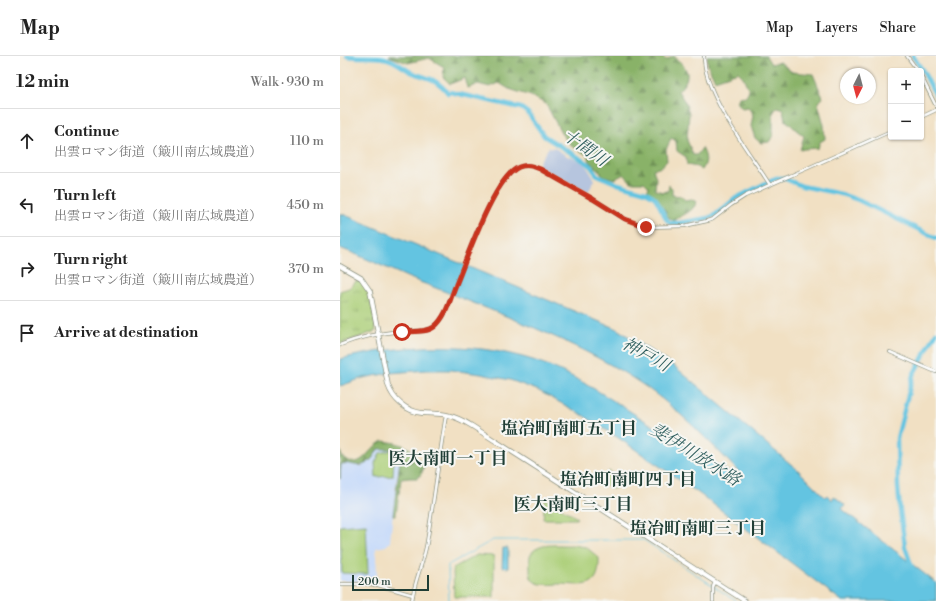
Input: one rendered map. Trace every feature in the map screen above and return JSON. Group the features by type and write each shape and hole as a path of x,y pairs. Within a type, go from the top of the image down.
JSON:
{"highway":[{"path":"340,266 361,278 368,286 372,296 388,385 396,399 412,411 446,414 460,419 744,601"}],"street":[{"path":"704,56 707,76 721,108 770,185"},
{"path":"907,56 916,68"},
{"path":"924,82 936,106"},
{"path":"924,116 936,110"},
{"path":"340,345 379,334 423,331 432,328 440,322 481,223 499,188 512,172 519,167 531,166 540,169 625,219 646,227 684,226 712,219 745,196 888,132"},
{"path":"890,352 936,372"},
{"path":"412,601 427,542 446,414"},
{"path":"712,601 715,582"},
{"path":"340,584 378,585 413,595"}],"shaded area":[{"path":"549,147 552,149 553,147 569,157 570,156 585,164 595,180 588,192 540,167 539,162"},
{"path":"378,449 397,449 401,453 390,542 386,546 376,548 377,581 340,581 341,464 345,463 361,466 371,460"}],"green space":[{"path":"389,56 662,56 666,60 674,56 683,65 687,73 686,81 678,91 685,102 689,114 687,140 693,155 697,155 702,148 706,161 702,170 697,167 687,165 686,157 677,151 676,141 671,138 666,150 667,161 659,168 653,169 656,178 655,190 663,192 668,191 669,185 672,188 672,195 681,196 685,200 692,199 697,202 690,211 674,221 668,217 656,197 647,191 649,187 644,182 631,182 624,174 615,179 604,176 591,163 587,155 573,147 563,136 546,104 531,96 509,89 499,83 490,87 478,84 468,88 465,78 450,84 443,77 444,67 429,58 408,63"},
{"path":"707,56 766,56 771,64 780,62 792,72 813,74 823,98 818,103 824,125 825,139 820,142 818,148 800,150 804,136 785,120 783,109 777,107 773,113 773,136 769,142 761,143 755,138 751,126 753,115 748,107 742,108 737,102 739,97 746,96 749,90 743,77 738,72 715,80 708,66"},
{"path":"356,281 362,281 370,293 376,331 340,344 340,291 349,288"},
{"path":"383,441 400,444 415,452 415,458 421,462 423,467 418,478 401,479 395,516 393,515 401,453 397,449 378,449 372,459 363,465 341,464 340,479 340,450 342,457 349,461 360,461"},
{"path":"392,450 394,458 393,476 376,477 375,463 380,453"},
{"path":"609,471 620,480 615,488 612,489 602,482"},
{"path":"545,498 577,518 543,519"},
{"path":"366,524 368,574 342,573 340,526"},
{"path":"549,545 572,545 586,547 599,558 597,576 593,581 583,585 541,584 532,579 530,575 530,556 533,551 537,548"},
{"path":"477,555 494,556 494,597 454,597 453,568"}],"water":[{"path":"340,213 617,329 674,366 799,471 825,497 827,495 832,500 834,496 845,505 842,509 936,583 936,601 842,601 697,492 620,439 581,414 537,390 510,380 451,370 427,370 390,373 363,378 340,386 340,359 418,347 471,348 497,351 547,365 573,377 740,479 743,477 703,435 676,410 646,387 609,364 538,329 407,277 340,248"},
{"path":"503,548 508,548 508,568 502,567"}],"waterway":[{"name":"十間川","path":"347,56 379,57 388,59 411,72 435,81 448,93 450,92 521,108 528,113 544,136 589,164 597,175 618,184 646,192 653,196 670,223 708,218 715,215 736,198 776,178 783,178 802,186 841,194 858,200 936,238"},
{"path":"913,56 936,96"},
{"path":"912,567 905,547 900,510 897,438 913,375 936,333"},
{"path":"449,601 448,565 493,540 644,540 736,601"}],"district":[{"name":"塩冶町南町五丁目","path":"569,429"},
{"name":"医大南町一丁目","path":"448,459"},
{"name":"塩冶町南町四丁目","path":"628,480"},
{"name":"医大南町三丁目","path":"573,505"},
{"name":"塩冶町南町三丁目","path":"698,529"}],"route":[{"path":"402,332 423,331 432,328 440,322 492,200 507,177 519,167 531,166 540,169 625,219 646,227"}],"water label":[{"name":"神戸川","path":"646,355"},
{"name":"斐伊川放水路","path":"695,455"}]}
